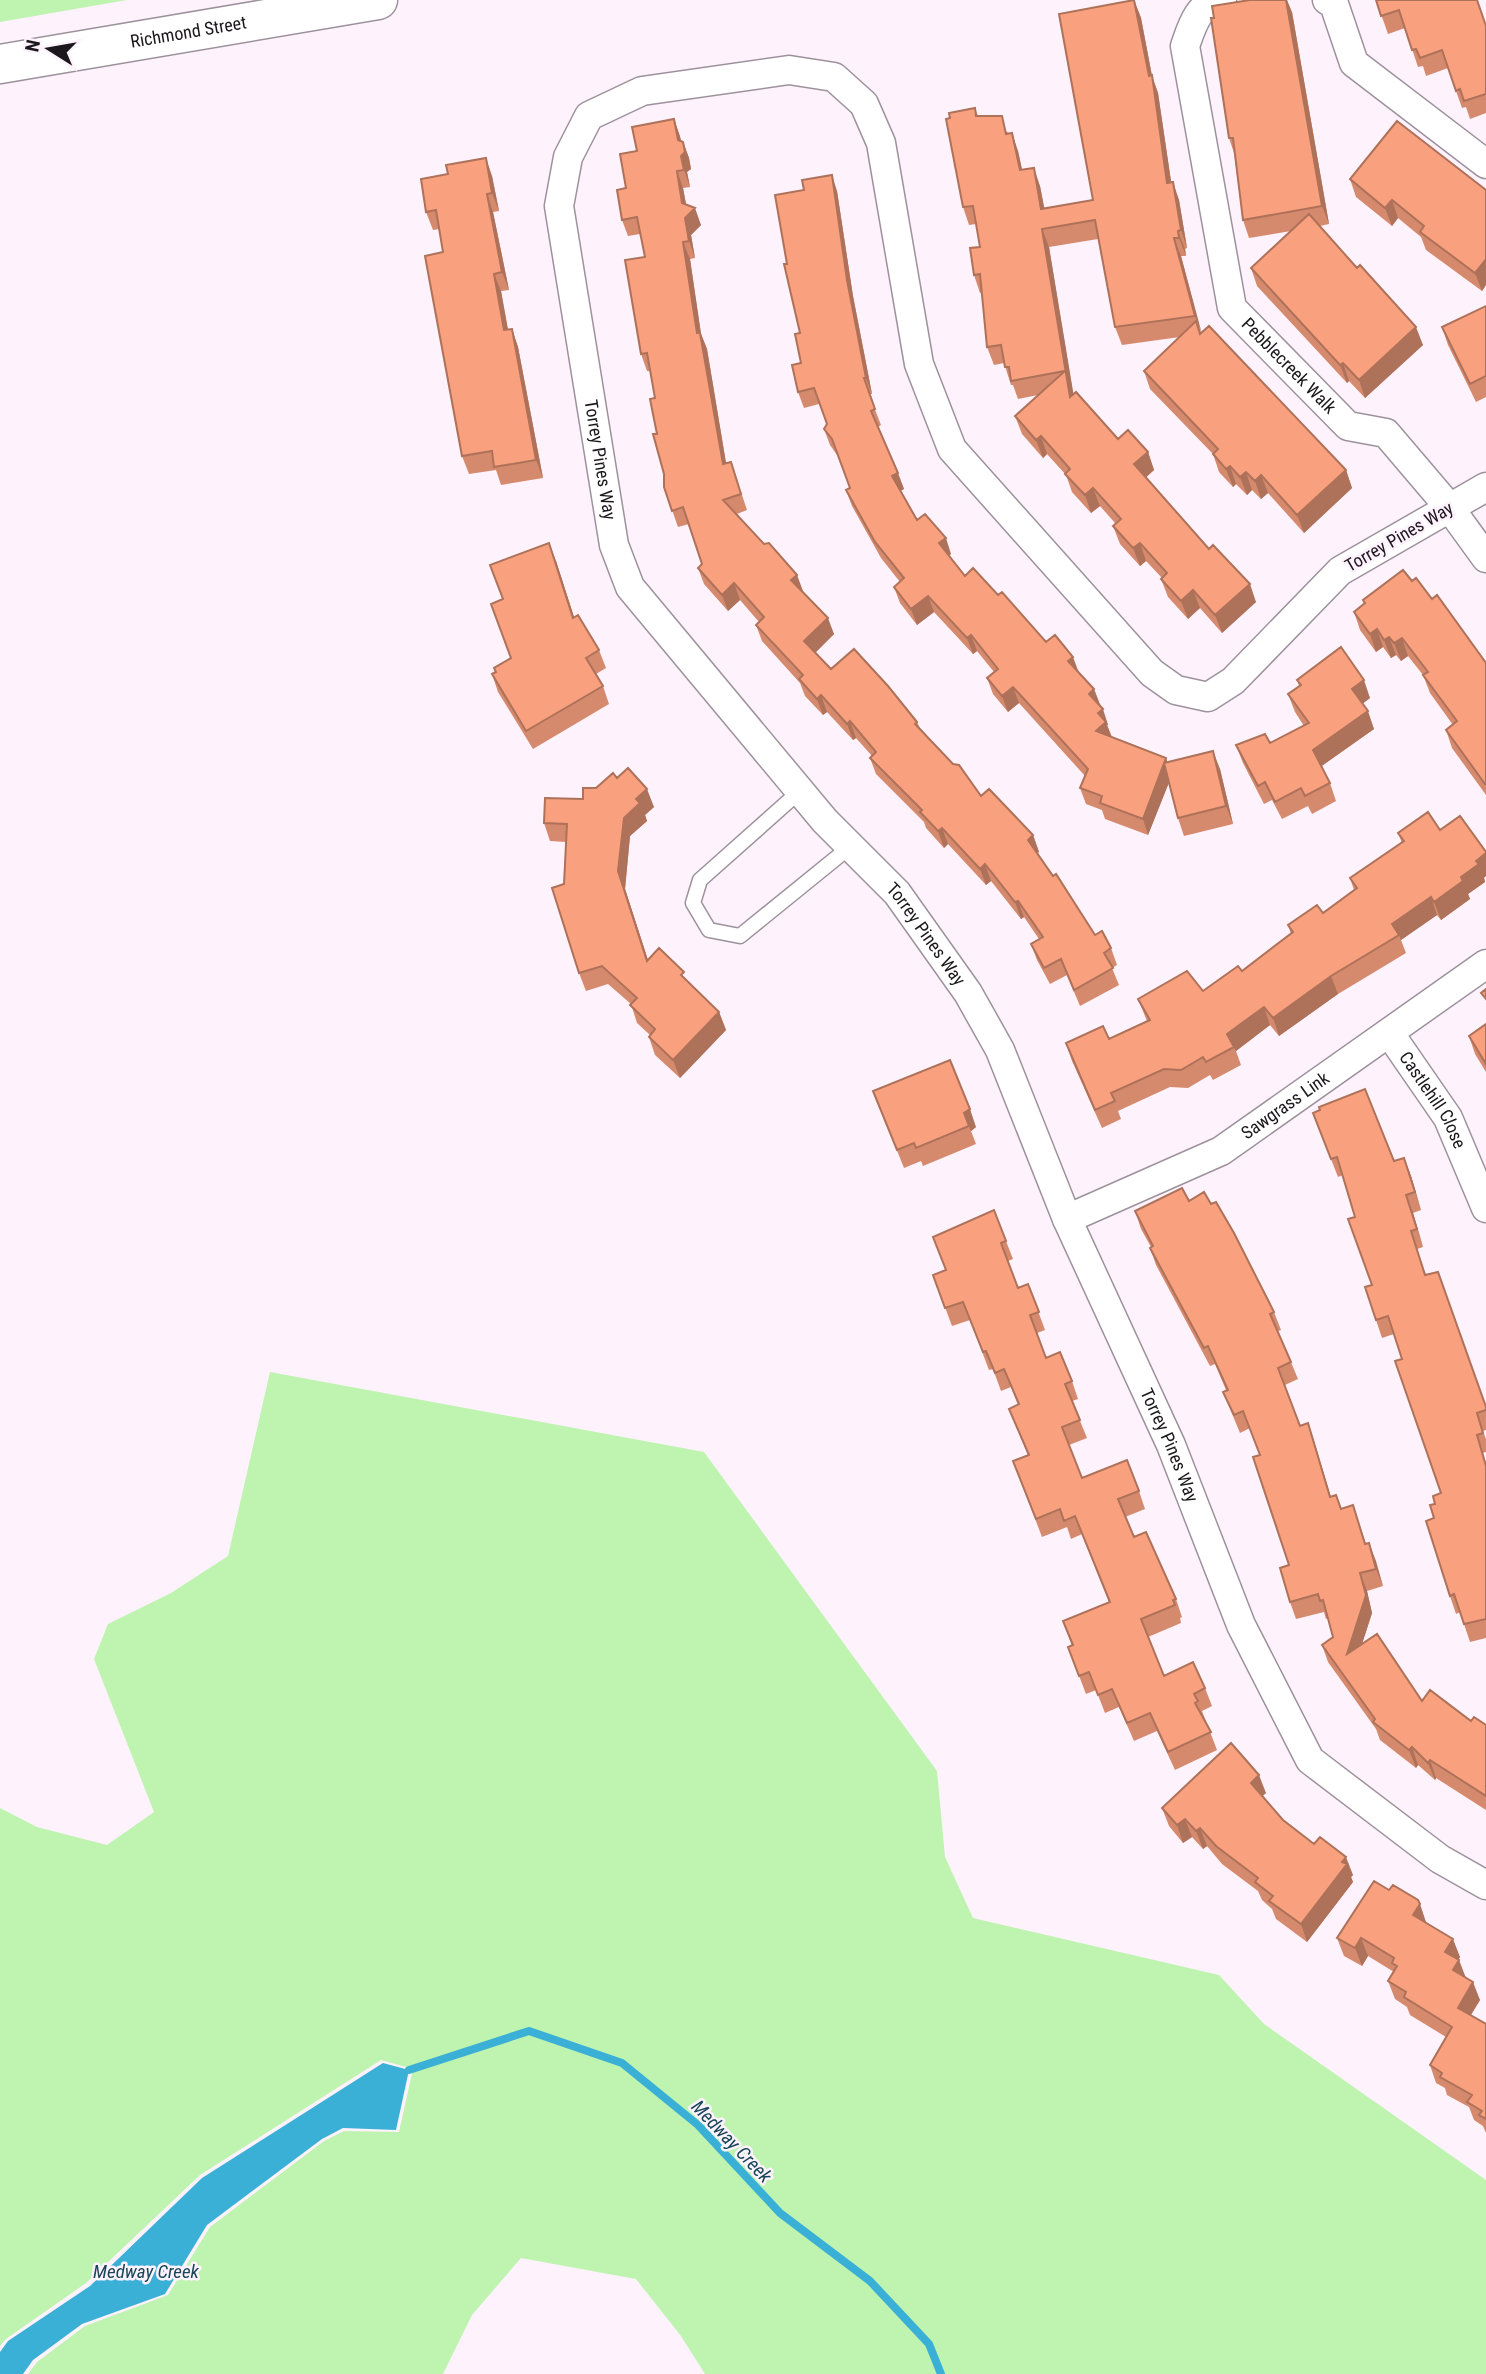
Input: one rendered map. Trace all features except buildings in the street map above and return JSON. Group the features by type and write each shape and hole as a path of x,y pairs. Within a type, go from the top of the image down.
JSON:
{"main road":[{"name":"Richmond Street","path":"0,64 361,3"}],"street":[{"name":"Pebblecreek Walk","path":"1222,0 1213,1 1195,16 1185,46 1232,308 1348,426 1386,433 1449,507 1486,558"},
{"path":"1326,0 1334,4 1354,63 1486,164"},
{"name":"Torrey Pines Way","path":"1486,487 1340,571 1233,681 1208,697 1176,690 1152,673 953,449 919,363 881,143 864,104 834,77 789,70 642,91 589,116 568,157 559,206 614,545 630,587 800,791 897,893 968,993 1000,1050 1067,1219 1171,1445 1241,1625 1310,1760 1440,1859 1486,1885"},
{"name":"Sawgrass Link","path":"1067,1219 1221,1151 1486,964"},
{"name":"Castlehill Close","path":"1390,1034 1448,1118 1486,1208"}],"lane":[{"path":"800,791 700,880 693,903 709,930 740,936 851,846"}],"green space":[{"path":"0,0 127,0 0,22"},
{"path":"270,1372 704,1452 937,1771 945,1857 973,1918 1219,1975 1264,2024 1486,2180 1486,2374 705,2374 681,2336 636,2279 521,2258 472,2315 443,2374 28,2374 37,2362 85,2326 168,2295 210,2227 324,2141 344,2131 399,2132 413,2069 381,2060 200,2175 86,2283 6,2339 0,2346 0,1808 37,1827 107,1845 154,1812 94,1659 108,1624 171,1593 228,1556"}],"water":[{"name":"Medway Creek","path":"383,2063 409,2070 396,2130 343,2128 322,2139 207,2225 165,2294 82,2324 33,2360 23,2374 0,2374 0,2352 8,2341 90,2286 202,2178"}],"waterway":[{"name":"Medway Creek","path":"409,2070 529,2031 622,2063 698,2125 780,2213 870,2281 929,2344 941,2374"}]}
